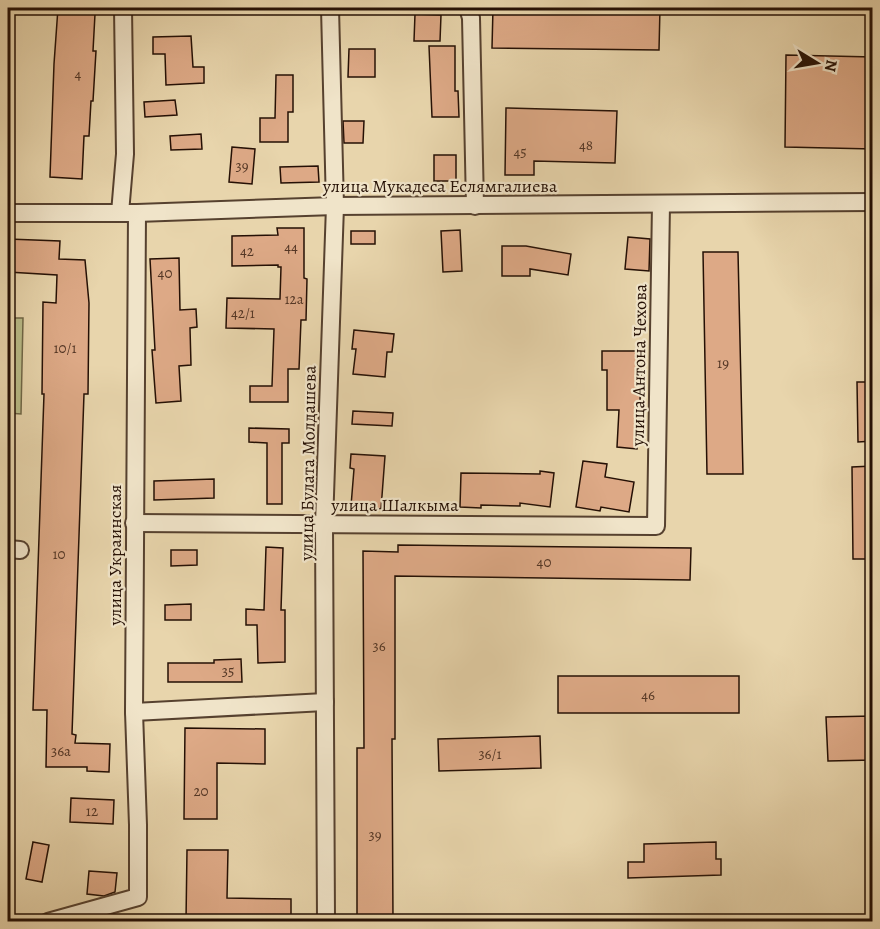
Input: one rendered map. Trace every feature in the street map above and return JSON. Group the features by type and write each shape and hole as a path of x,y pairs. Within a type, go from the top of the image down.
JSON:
{"street":[{"path":"120,213 125,154 123,8"},
{"name":"улица Булата Молдашева","path":"326,920 324,524 335,206 330,8"},
{"path":"468,8 471,18 475,206"},
{"name":"улица Мукадеса Еслямгалиева","path":"8,213 137,213 335,206 873,202"},
{"name":"улица Антона Чехова","path":"656,526 661,204"},
{"name":"улица Украинская","path":"48,921 138,897 134,712 137,213"},
{"name":"улица Шалкыма","path":"134,523 656,526"},
{"path":"134,712 325,702"}],"green space":[{"path":"8,318 23,318 21,414 8,413"}],"building":[{"path":"58,8 79,8 79,13 95,14 93,51 96,51 93,101 91,101 89,136 84,136 82,179 50,177"},
{"path":"493,8 660,8 659,50 492,48"},
{"path":"415,14 441,15 440,41 414,41"},
{"path":"191,36 193,67 204,67 204,83 166,85 165,54 153,54 153,37"},
{"path":"429,46 455,46 455,91 458,91 459,117 432,117"},
{"path":"349,49 375,49 375,77 348,77"},
{"path":"786,55 873,57 873,149 785,147"},
{"path":"276,75 293,75 293,112 288,112 288,142 260,142 260,118 275,118"},
{"path":"175,100 177,115 145,117 144,102"},
{"path":"506,108 617,111 615,163 534,161 534,175 505,175"},
{"path":"343,121 364,121 363,143 344,143"},
{"path":"201,134 202,149 171,150 170,136"},
{"path":"232,147 255,149 252,184 229,182"},
{"path":"434,155 456,155 456,181 434,181"},
{"path":"318,166 319,182 281,183 280,167"},
{"path":"277,228 304,228 304,278 307,279 306,320 301,320 299,369 288,369 288,402 250,402 250,386 272,386 274,329 226,328 227,298 280,299 281,267 278,265 232,266 232,236 278,235"},
{"path":"460,230 462,271 443,272 441,231"},
{"path":"351,231 375,231 375,244 351,244"},
{"path":"628,237 650,239 649,271 625,269"},
{"path":"8,239 60,241 59,259 85,260 89,303 88,394 84,394 72,734 76,735 75,743 110,744 109,772 87,771 87,767 46,767 47,710 33,710 44,394 42,394 43,302 56,303 57,275 8,272"},
{"path":"502,246 526,246 571,254 568,275 530,269 530,276 502,276"},
{"path":"703,252 738,252 743,474 707,474"},
{"path":"179,258 180,310 196,309 197,327 190,328 191,365 179,366 181,401 156,403 150,259"},
{"path":"354,330 394,334 392,352 387,352 385,377 353,374 356,349 352,349"},
{"path":"602,351 643,351 637,449 617,447 619,410 607,410 607,370 602,370"},
{"path":"857,382 873,382 873,441 858,442"},
{"path":"353,411 393,413 392,426 352,424"},
{"path":"249,428 289,429 289,443 282,443 282,504 267,504 267,443 249,442"},
{"path":"351,454 385,456 381,509 351,506 354,469 350,468"},
{"path":"583,461 607,464 605,477 634,482 629,512 601,507 600,511 576,507"},
{"path":"873,466 873,559 853,559 852,467"},
{"path":"540,471 554,473 550,507 520,503 520,506 460,507 461,473 540,474"},
{"path":"214,479 214,498 154,500 154,481"},
{"path":"398,545 691,548 690,580 395,576 395,739 392,739 393,921 357,921 357,748 364,748 363,551 398,552"},
{"path":"266,547 283,548 281,610 285,610 285,662 258,663 257,625 246,625 246,609 264,610"},
{"path":"171,550 197,550 197,565 171,566"},
{"path":"191,604 191,620 165,620 165,605"},
{"path":"241,659 242,682 168,682 168,663 214,663 214,660"},
{"path":"558,676 739,676 739,713 558,713"},
{"path":"873,716 873,760 828,761 826,717"},
{"path":"185,728 265,729 265,764 217,763 217,819 184,819"},
{"path":"540,736 541,768 439,771 438,739"},
{"path":"71,798 114,800 113,824 70,822"},
{"path":"33,842 49,845 42,882 26,879"},
{"path":"716,842 716,859 721,859 721,875 628,878 628,862 644,862 644,844"},
{"path":"187,850 228,850 227,898 291,899 291,921 186,921"},
{"path":"89,871 117,873 115,892 104,896 87,894"}]}
